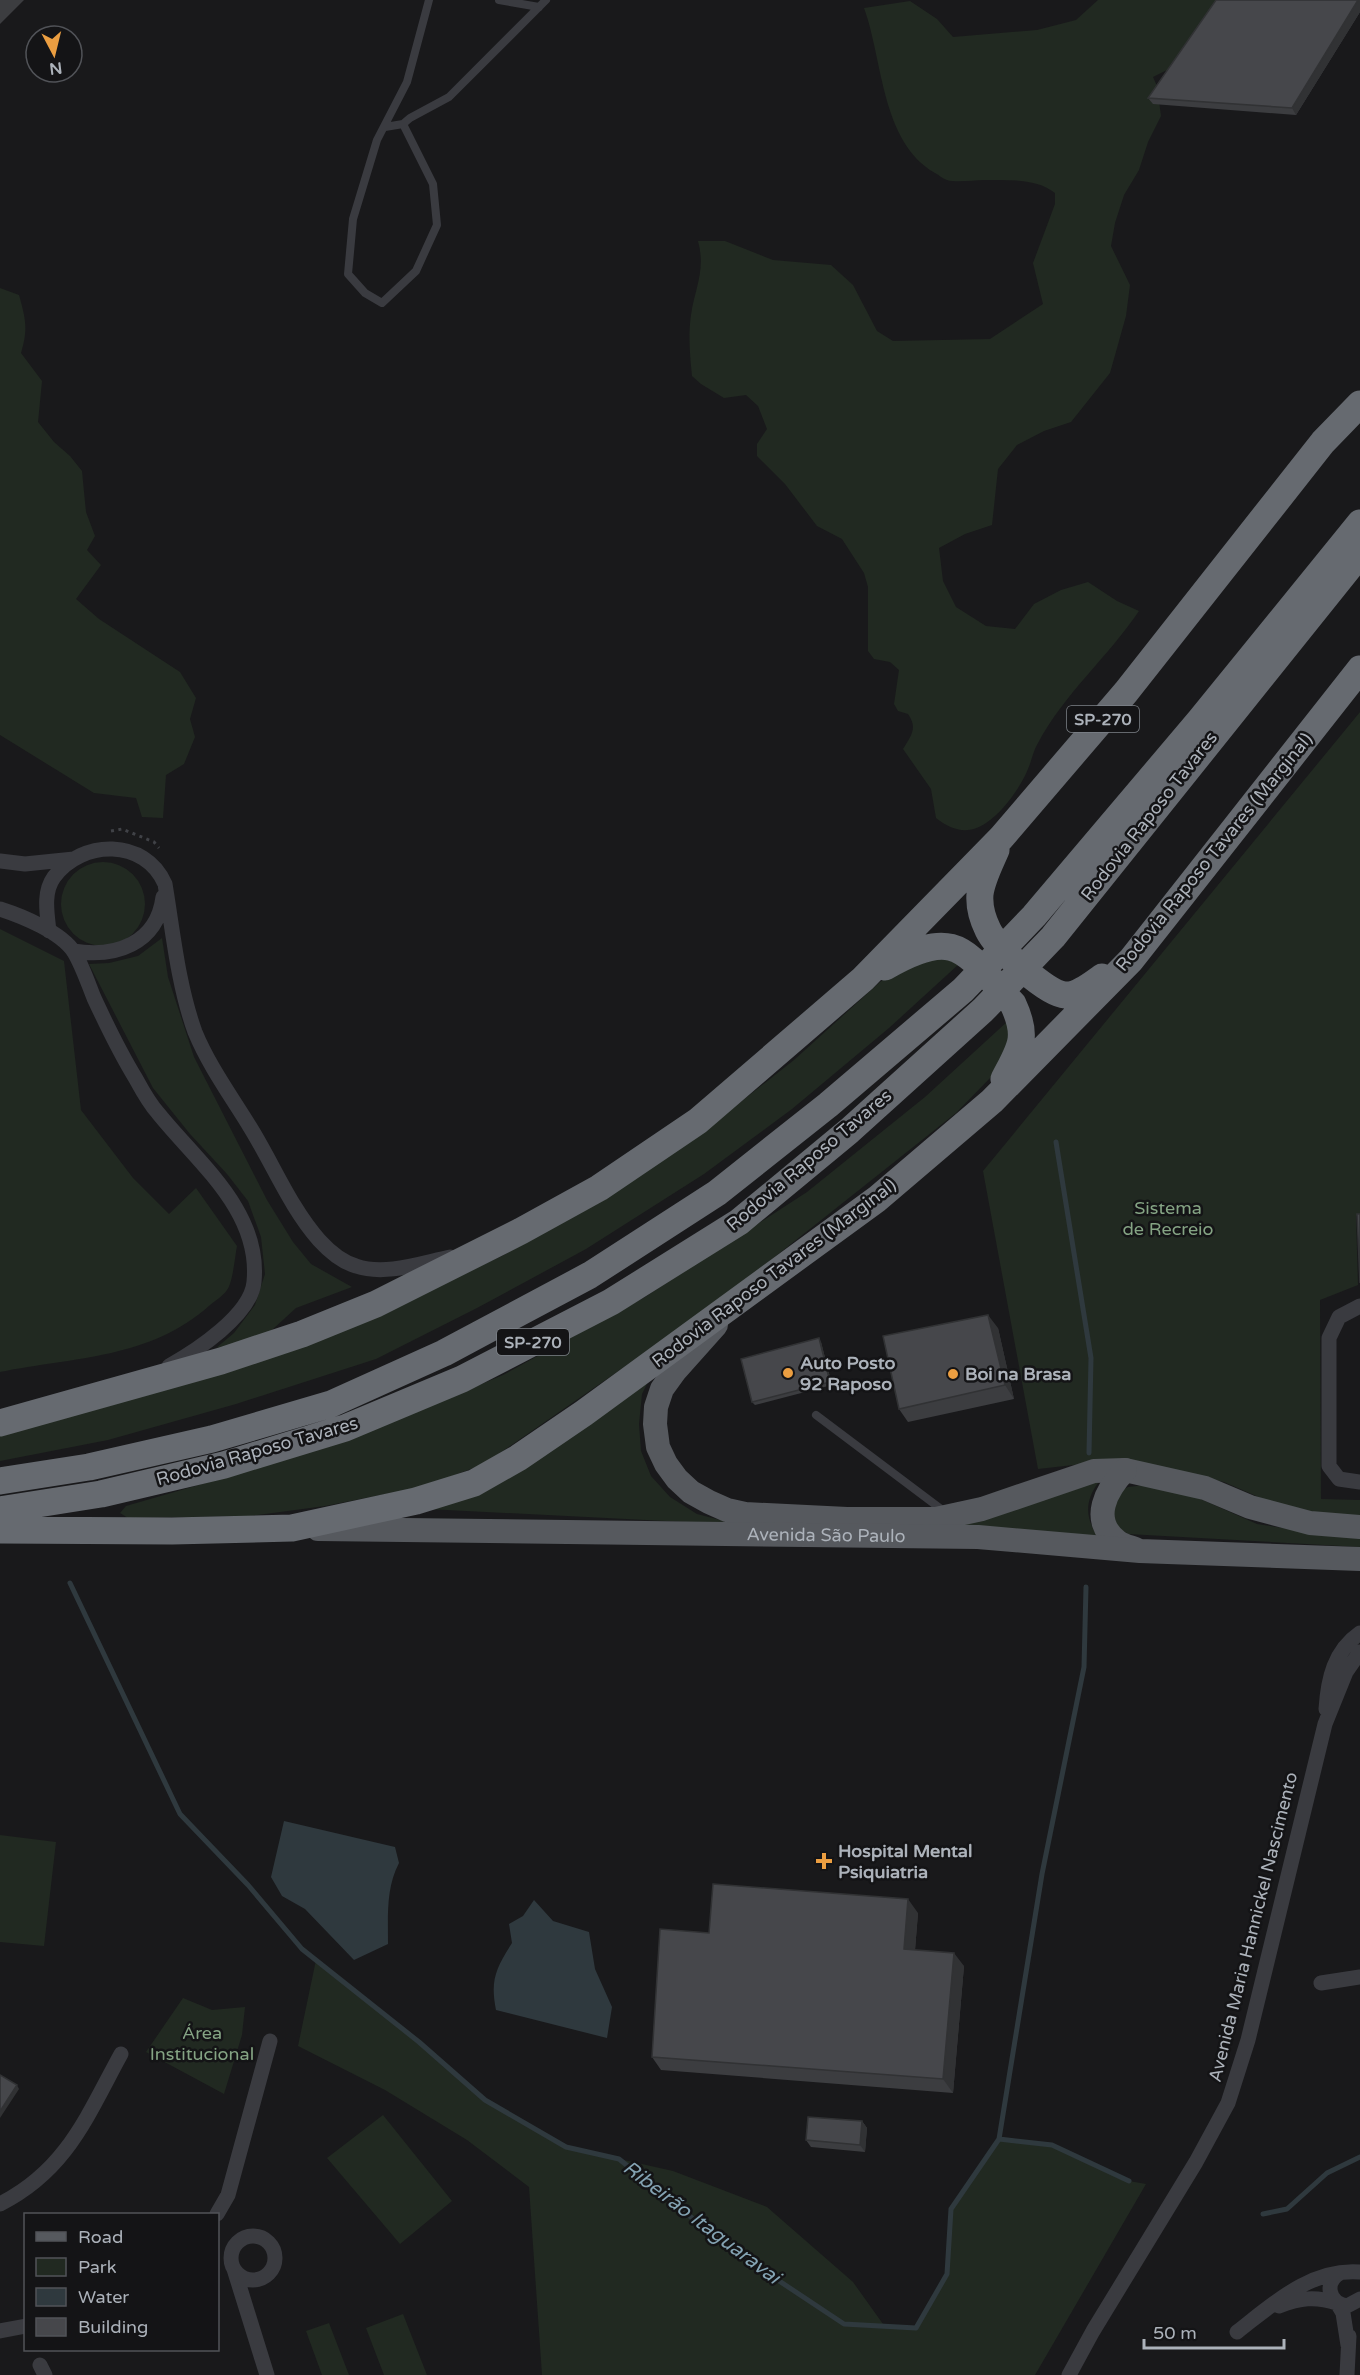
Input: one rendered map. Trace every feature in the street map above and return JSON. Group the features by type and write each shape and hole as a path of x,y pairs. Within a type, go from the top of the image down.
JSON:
{"highway":[{"name":"SP-270","path":"0,1424 221,1361 302,1334 376,1304 480,1252 599,1188 699,1121 863,979 1001,838 1126,692 1323,442 1360,404"},
{"name":"Rodovia Raposo Tavares","path":"0,1481 89,1467 212,1439 331,1404 444,1353 590,1275 717,1193 828,1105 963,990 1034,916 1207,711 1360,523"},
{"name":"Rodovia Raposo Tavares","path":"0,1510 101,1494 224,1465 345,1428 462,1379 611,1302 739,1222 849,1131 982,1010 1053,937 1360,554"},
{"name":"Rodovia Raposo Tavares (Marginal)","path":"0,1530 172,1532 292,1528 416,1501 474,1483 518,1458 584,1413 877,1199 992,1101 1131,960 1360,669"},
{"path":"1001,838 986,872 980,894 982,915 989,932 1034,980 1054,992 1065,995 1076,993 1131,960"},
{"path":"863,979 909,953 931,946 948,946 963,951 1014,1004 1023,1036 1018,1052 992,1101"}],"main road":[{"name":"Avenida São Paulo","path":"733,1305 675,1371 662,1389 656,1407 655,1424 658,1447 666,1464 691,1492 708,1502 745,1514 847,1519 936,1519 982,1509 1094,1471 1125,1470 1205,1488 1250,1507 1310,1523 1360,1527"},
{"path":"1125,1470 1110,1486 1104,1499 1103,1516 1106,1527 1117,1541 1140,1551"},
{"name":"Avenida São Paulo","path":"292,1528 978,1537 1140,1551 1360,1559"}],"street":[{"path":"1323,442 1360,395"},
{"path":"0,861 25,864 77,858 110,848 136,853 151,862 159,871 165,884 184,988 195,1032 218,1076 302,1216 320,1240 338,1257 355,1266 378,1271 480,1252"},
{"path":"49,931 47,895 53,878 77,858"},
{"path":"73,951 94,954 116,952 146,934 161,913 165,884"},
{"path":"0,909 49,931 73,951 112,1038 136,1081 156,1111 227,1193 240,1214 249,1237 254,1261 254,1285 235,1319 188,1356 121,1391"},
{"path":"1360,1306 1339,1317 1329,1338 1329,1466 1338,1479 1360,1482"},
{"name":"Avenida Maria Hannickel Nascimento","path":"1325,1724 1328,1687 1333,1667 1349,1641 1360,1633"},
{"name":"Avenida Maria Hannickel Nascimento","path":"1069,2375 1196,2162 1228,2103 1248,2040 1325,1724 1346,1672 1360,1652"},
{"path":"1321,1983 1360,1977"},
{"path":"218,2213 228,2196 270,2041"},
{"path":"0,2204 20,2194 39,2180 71,2145 121,2054"},
{"path":"234,2269 246,2278 253,2279 267,2274 275,2262 272,2247 261,2237 246,2237 234,2247 232,2262 234,2269 244,2298 267,2375"},
{"path":"1348,2345 1343,2313 1331,2296 1329,2287 1332,2278 1352,2274"},
{"path":"1237,2332 1296,2287 1309,2281 1352,2274"},
{"path":"244,2298 253,2279"},
{"path":"1263,2312 1305,2298 1325,2299 1347,2306 1360,2299"},
{"path":"1347,2375 1352,2321 1360,2299"},
{"path":"0,2331 24,2326"},
{"name":"Avenida Maria Hannickel Nascimento","path":"1080,2375 1081,2352"}],"lane":[{"path":"403,124 433,184 437,225 416,271 382,303 365,293 348,274 353,219 376,140 407,82 429,0"},
{"path":"499,0 539,7"},
{"path":"384,128 403,124 449,97 546,0"},
{"path":"816,1415 951,1517"}],"green space":[{"path":"1098,0 1228,0 1180,68 1165,71 1153,77 1157,86 1161,116 1148,142 1139,170 1124,195 1115,223 1111,246 1130,285 1126,316 1110,373 1071,422 1044,431 1017,445 998,469 992,525 965,534 939,548 943,581 956,607 986,626 1015,629 1034,604 1061,590 1088,582 1117,601 1139,611 1060,708 1036,746 1025,776 1005,806 979,827 961,830 948,826 936,818 931,789 903,749 909,740 913,724 908,714 898,711 894,704 899,670 890,662 874,659 868,651 868,587 864,573 842,539 817,526 785,484 757,456 757,444 767,429 758,406 746,395 724,398 692,376 690,330 701,261 698,241 725,241 773,260 831,265 853,285 877,331 893,341 990,339 1043,304 1033,263 1055,204 1055,193 1031,182 947,180 917,159 904,141 894,121 886,98 864,8 910,1 937,19 953,37 1037,30 1076,20"},
{"path":"0,288 19,295 25,324 21,353 42,381 38,422 82,471 86,512 95,536 87,550 101,565 76,599 99,619 180,672 196,698 190,719 195,737 184,764 166,775 163,818 142,817 136,798 94,793 0,735"},
{"name":"Sistema de Recreio","path":"1360,712 1360,1215 1356,1216 1358,1285 1320,1300 1321,1499 1360,1500 1360,1517 1306,1512 1270,1502 1224,1482 1109,1461 1038,1469 983,1171"},
{"path":"103,862 126,869 138,881 145,904 138,927 126,939 103,946 80,939 68,927 61,904 68,881 80,869"},
{"path":"0,929 64,961 81,1110 133,1178 169,1214 196,1188 237,1246 229,1286 219,1298 187,1323 137,1346 110,1353 0,1372"},
{"path":"162,938 168,977 194,1057 267,1200 293,1242 311,1264 352,1287 296,1308 261,1340 216,1348 234,1333 255,1305 265,1274 261,1237 248,1201 153,1088 89,964 109,963 138,956"},
{"path":"940,957 959,964 889,1028 792,1109 704,1174 586,1249 477,1308 376,1359 236,1404 108,1440 0,1461 0,1434 366,1318 502,1256 606,1197 700,1134 794,1060 880,982 909,960"},
{"path":"1009,1020 1012,1035 992,1076 956,1113 718,1302 484,1464 426,1486 325,1506 251,1516 128,1518 120,1513 126,1506 247,1471 365,1433 503,1375 645,1297 807,1192 925,1097"},
{"path":"653,1372 642,1394 639,1424 641,1451 651,1476 670,1497 697,1514 732,1523 828,1529 1094,1479 1098,1483 1090,1499 1088,1514 1102,1543 427,1509"},
{"path":"1145,1485 1187,1493 1257,1524 1324,1534 1360,1536 1360,1547 1128,1534 1118,1528 1112,1519 1118,1492 1128,1487"},
{"path":"0,1835 56,1842 44,1946 0,1942"},
{"path":"316,1960 406,2031 485,2100 566,2147 673,2171 767,2207 853,2282 883,2324 916,2327 947,2274 951,2209 999,2139 1052,2145 1129,2181 1146,2184 1035,2375 542,2375 529,2187 467,2140 385,2090 298,2046"},
{"name":"Área Institucional","path":"183,1998 212,2010 245,2007 242,2035 224,2094 146,2052"},
{"path":"383,2115 452,2201 400,2244 327,2158"},
{"path":"403,2314 427,2375 384,2375 366,2328"},
{"path":"329,2323 349,2375 322,2375 306,2331"}],"water":[{"path":"284,1821 395,1847 399,1863 390,1892 388,1944 354,1960 305,1909 282,1896 271,1877"},
{"path":"534,1900 553,1921 589,1932 595,1969 612,2007 607,2038 496,2010 494,1982 498,1967 512,1943 509,1924 523,1916"}],"building":[{"path":"1216,0 1358,0 1292,108 1148,98"},
{"path":"1357,1214 1360,1214 1360,1283"},
{"name":"Boi na Brasa","path":"988,1315 1005,1385 899,1409 883,1336"},
{"name":"Auto Posto 92 Raposo","path":"819,1338 830,1382 752,1402 741,1359"},
{"path":"713,1884 908,1899 904,1949 954,1953 943,2079 652,2057 660,1929 709,1933"},
{"path":"0,2075 17,2085 0,2111"},
{"path":"808,2117 862,2121 860,2145 806,2140"}],"waterway":[{"path":"1056,1142 1091,1358 1089,1453"},
{"name":"Ribeirão Itaguaravai","path":"70,1583 180,1814 248,1885 302,1949 419,2042 485,2100 566,2147 619,2159 728,2247 844,2324 916,2328 947,2274 951,2209 999,2139 1052,2145 1129,2181"},
{"path":"999,2139 1042,1874 1084,1667 1086,1587"},
{"name":"Ribeirão Itaguaravai","path":"1263,2214 1287,2209 1327,2173 1360,2157"}],"place":[{"name":"Auto Posto 92 Raposo","path":"788,1373"},
{"name":"Boi na Brasa","path":"953,1374"},
{"name":"Hospital Mental Psiquiatria","path":"824,1861"}]}
